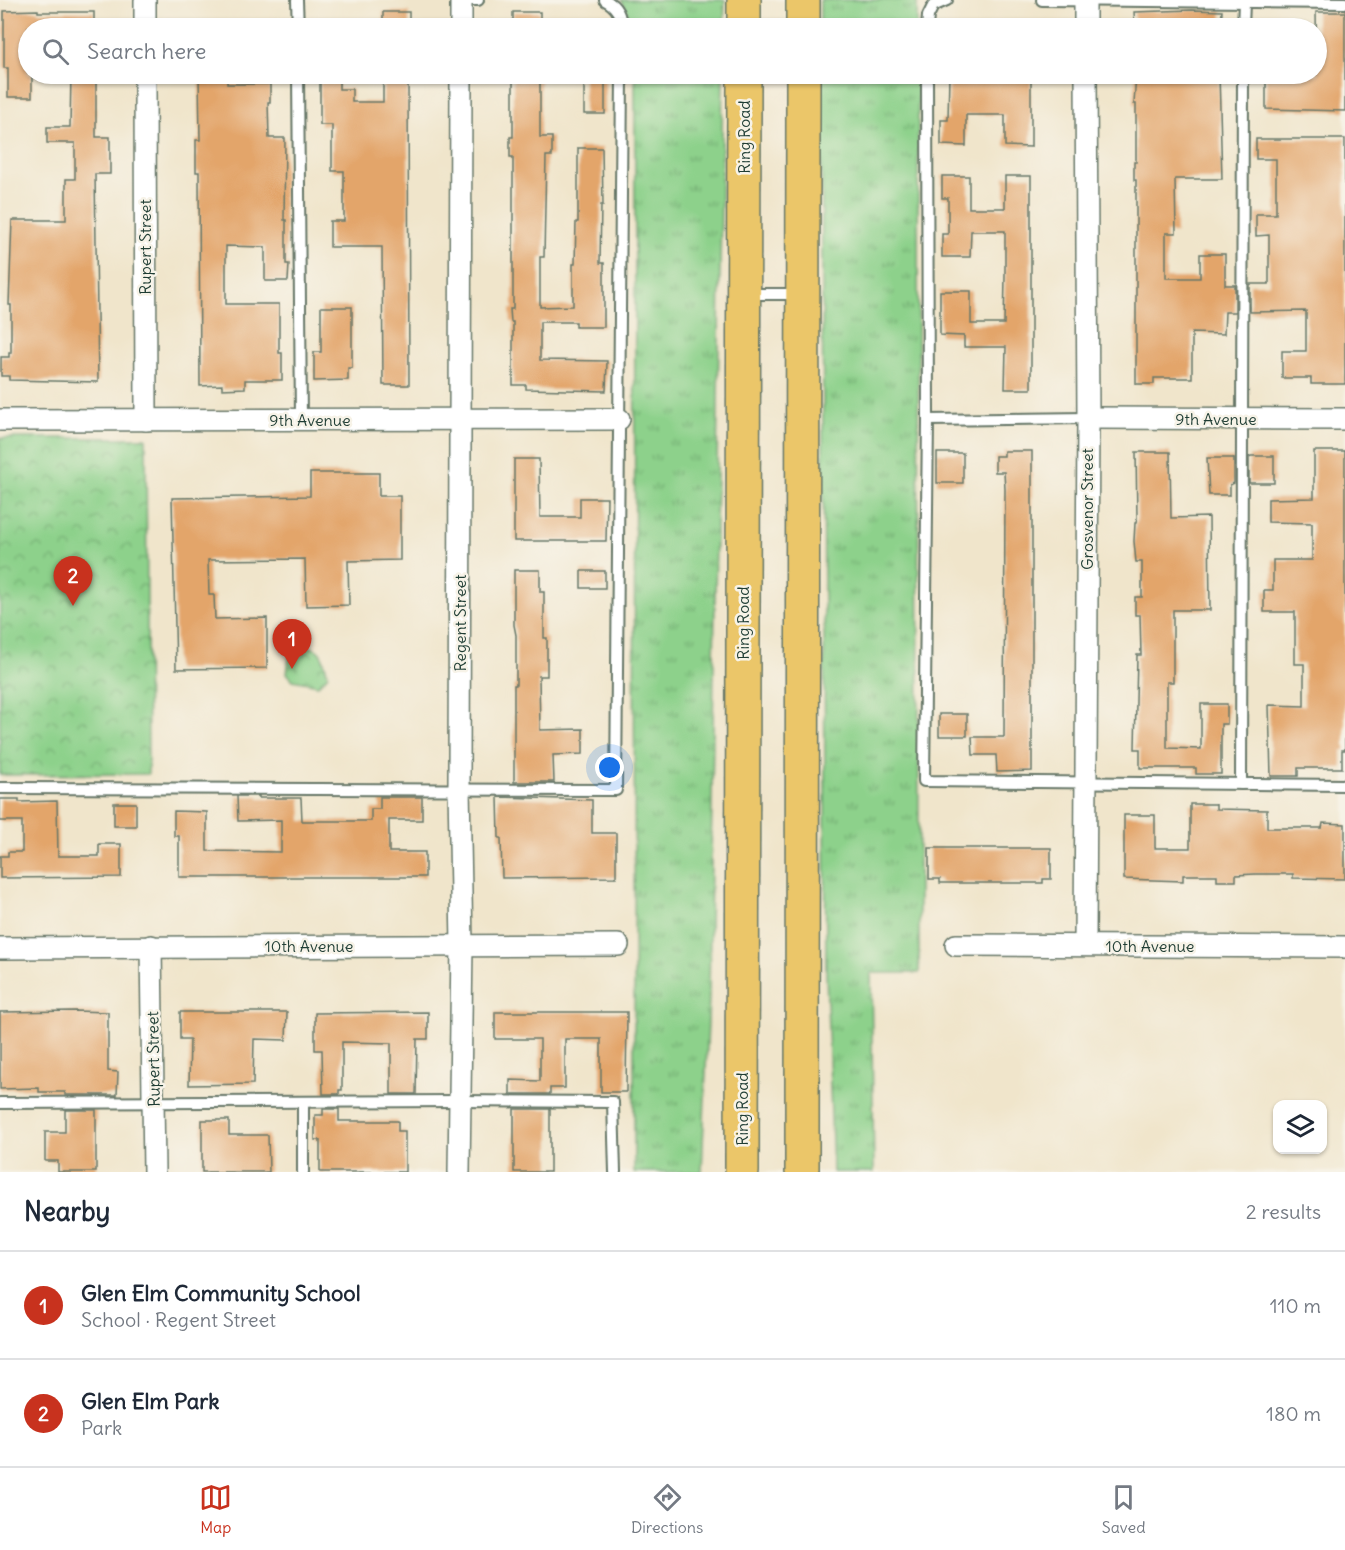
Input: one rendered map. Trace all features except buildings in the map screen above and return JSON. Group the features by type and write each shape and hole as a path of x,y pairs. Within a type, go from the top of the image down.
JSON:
{"highway":[{"path":"744,0 744,18"},
{"path":"802,18 803,0"},
{"name":"Ring Road","path":"742,1172 744,84"},
{"path":"802,84 802,1172"}],"street":[{"path":"145,0 145,18"},
{"path":"460,0 461,18"},
{"path":"1085,1 1085,18"},
{"name":"Rupert Street","path":"145,84 146,420"},
{"name":"Regent Street","path":"459,1172 462,945 459,788 461,84"},
{"name":"Grosvenor Street","path":"1085,945 1088,418 1086,84"},
{"name":"9th Avenue","path":"1088,418 1345,420"},
{"name":"9th Avenue","path":"0,420 619,419"},
{"name":"10th Avenue","path":"0,948 618,945"},
{"name":"10th Avenue","path":"956,945 1345,948"},
{"name":"Rupert Street","path":"151,946 154,1172"}],"lane":[{"path":"297,0 298,18"},
{"path":"460,0 478,0"},
{"path":"605,0 615,6 620,18"},
{"path":"928,18 933,6 947,0"},
{"path":"1042,0 1345,3"},
{"path":"1243,18 1244,2"},
{"path":"298,84 301,420"},
{"path":"0,788 616,790 622,84"},
{"path":"927,84 924,781 1345,785"},
{"path":"1241,784 1243,84"},
{"path":"744,294 802,294"},
{"path":"927,420 1088,418"},
{"path":"303,1102 303,1172"},
{"path":"0,1103 613,1102 615,1172"}],"green space":[{"path":"621,0 725,0 724,18 629,18"},
{"path":"820,0 917,0 917,18 820,18"},
{"path":"635,84 723,84 709,996 702,1172 634,1172"},
{"path":"821,84 918,84 919,973 871,973 874,1172 833,1172 826,973"},
{"path":"0,438 146,438 148,774 0,775"},
{"path":"297,644 312,647 320,652 328,675 318,685 293,680 287,673 290,651"}],"place":[{"name":"Glen Elm Park","path":"73,606"},
{"name":"Glen Elm Community School","path":"292,669"}]}
